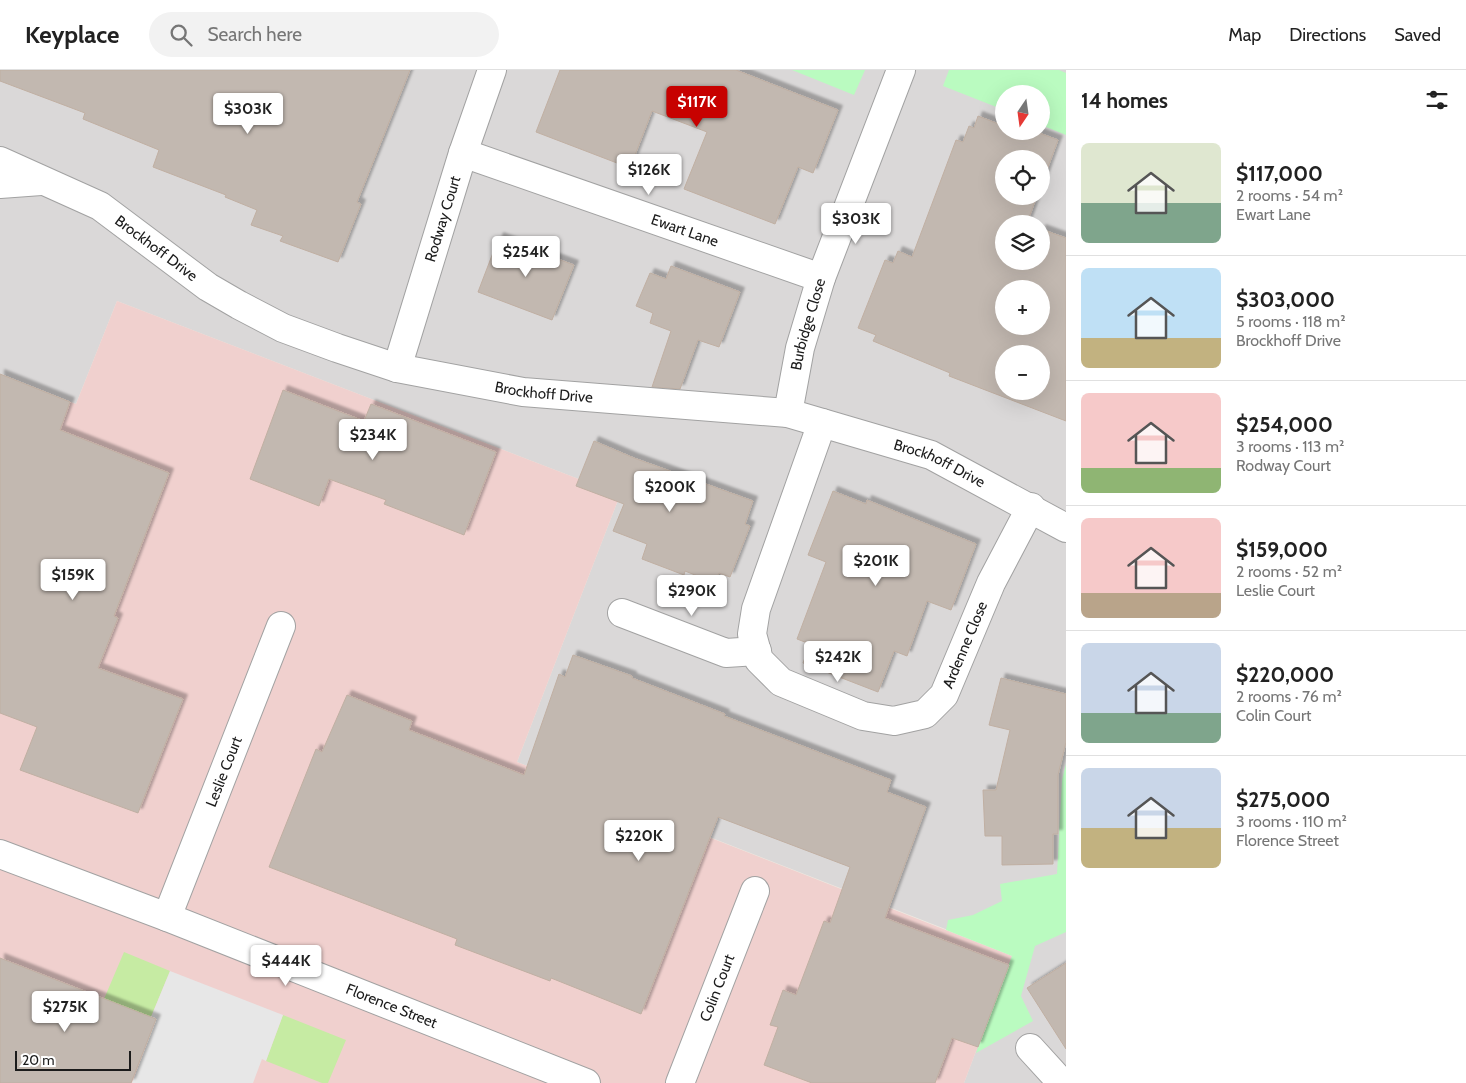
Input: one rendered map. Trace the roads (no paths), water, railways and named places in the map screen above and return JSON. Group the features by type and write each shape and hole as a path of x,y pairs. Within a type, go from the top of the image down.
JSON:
{"street":[{"name":"Rodway Court","path":"397,368 462,153 492,70"},
{"name":"Burbidge Close","path":"788,413 800,348 821,278 901,70"},
{"name":"Ewart Lane","path":"462,153 821,278"},
{"name":"Brockhoff Drive","path":"0,161 100,206 208,287 283,328 397,368 522,392 788,413 931,455 1031,507 1066,528"},
{"name":"Brockhoff Drive","path":"0,184 48,181"},
{"name":"Ardenne Close","path":"822,422 756,609 752,634 759,660 781,682 863,716 894,721 925,714 944,695 991,584 1031,507"},
{"path":"622,613 726,653 757,651"},
{"name":"Leslie Court","path":"168,917 282,626"},
{"name":"Florence Street","path":"0,854 168,917 586,1083"},
{"name":"Colin Court","path":"680,1083 754,892"},
{"path":"1030,1048 1062,1083"}]}
